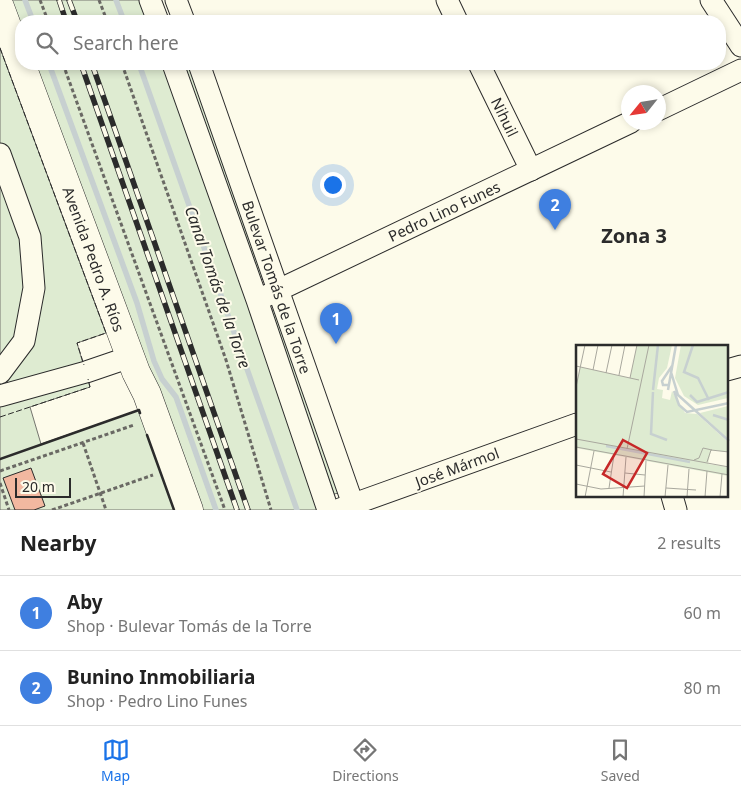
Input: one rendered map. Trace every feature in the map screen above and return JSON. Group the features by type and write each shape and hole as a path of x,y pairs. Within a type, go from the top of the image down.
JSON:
{"main road":[{"name":"Avenida Pedro A. Ríos","path":"0,8 15,48"},
{"name":"Avenida Pedro A. Ríos","path":"23,70 130,357 148,394 188,510"}],"street":[{"path":"150,0 156,15"},
{"path":"176,0 182,15"},
{"path":"447,0 455,15"},
{"path":"711,0 721,15"},
{"path":"726,23 741,46"},
{"name":"Bulevar Tomás de la Torre","path":"175,70 257,300 328,510"},
{"name":"Bulevar Tomás de la Torre","path":"200,70 278,290 348,508"},
{"name":"Nihuil","path":"481,70 531,170"},
{"path":"666,106 741,70"},
{"name":"Pedro Lino Funes","path":"257,300 621,127"},
{"path":"0,154 30,237 34,288 24,341 0,373"},
{"path":"0,396 86,372 130,357"},
{"path":"728,370 741,366"},
{"name":"José Mármol","path":"348,508 576,424"}],"path":[{"path":"40,0 46,15"},
{"path":"100,0 105,15"},
{"path":"65,70 225,510"},
{"path":"124,70 226,360 271,510"},
{"path":"0,471 136,424"},
{"path":"83,443 106,510"},
{"path":"52,510 174,468"},
{"path":"0,483 9,510"}],"green space":[{"path":"0,0 150,0 156,15 15,15 15,47 0,7"},
{"path":"0,48 106,333 77,343 90,387 30,407 41,444 139,410 174,510 0,510"},
{"path":"23,70 175,70 257,300 328,510 189,510 147,394 136,372"},
{"path":"181,70 194,70 265,279 260,280"},
{"path":"275,309 339,493 334,494 270,311"}],"building":[{"path":"31,468 45,506 34,510 15,510 3,478"}],"waterway":[{"path":"25,0 31,15"},
{"name":"Canal Tomás de la Torre","path":"116,0 122,15"},
{"path":"51,70 137,303 154,361 162,379 176,397 216,510"},
{"name":"Canal Tomás de la Torre","path":"141,70 297,510"}],"railway":[{"path":"59,0 64,15"},
{"path":"69,0 75,15"},
{"path":"83,70 237,510"},
{"path":"94,70 248,510"}],"fence":[{"path":"0,48 106,333 77,343 84,365"},
{"path":"0,417 90,387 88,379"}],"wall":[{"path":"0,459 139,410 140,413"},
{"path":"147,435 174,510"}],"place":[{"name":"Bunino Inmobiliaria","path":"555,230"},
{"name":"Aby","path":"336,344"}],"district":[{"name":"Zona 3","path":"634,235"}]}
